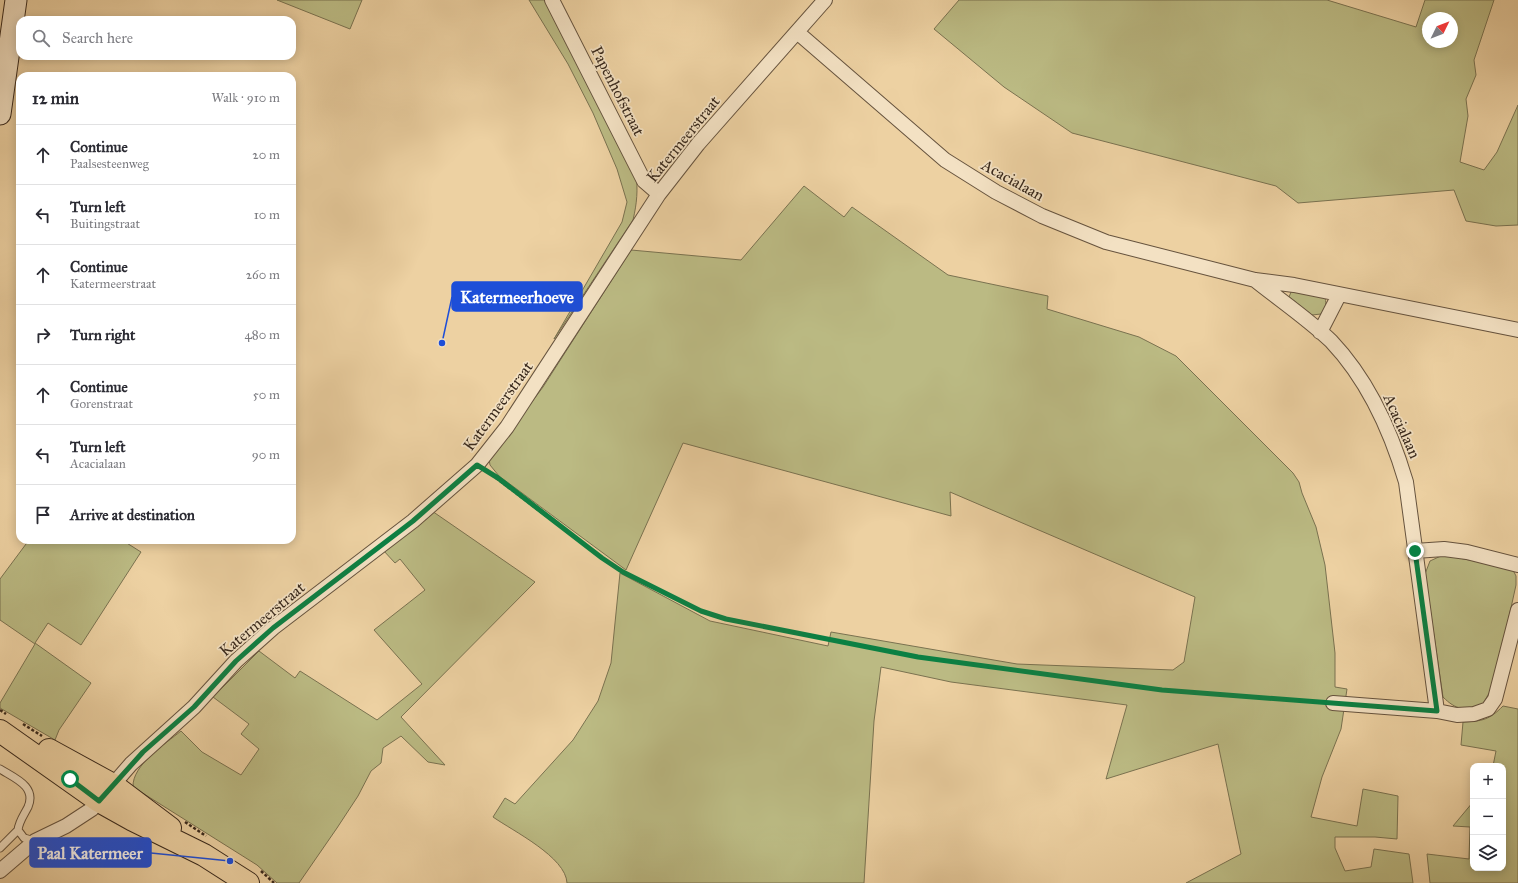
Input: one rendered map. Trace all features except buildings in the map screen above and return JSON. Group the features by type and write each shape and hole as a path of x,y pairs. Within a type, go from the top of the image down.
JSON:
{"main road":[{"path":"0,114 16,0"},
{"path":"0,721 28,739 113,785 204,855 248,883"},
{"path":"0,731 99,801 133,820 204,855"}],"street":[{"name":"Papenhofstraat","path":"552,0 644,181 659,194"},
{"name":"Katermeerstraat","path":"0,871 35,841 83,816 99,801 143,752 194,707 236,661 257,642 413,521 477,465 508,427 659,194 698,144 825,0"},
{"name":"Acacialaan","path":"797,32 945,160 996,192 1042,216 1106,242 1255,280 1294,285 1518,330"},
{"name":"Acacialaan","path":"1255,280 1320,332 1347,360 1379,411 1396,448 1406,482 1437,711"},
{"path":"1320,332 1339,295"},
{"path":"1415,551 1444,548 1467,552 1518,565"},
{"path":"1333,703 1437,711 1457,715 1488,709 1495,699 1518,610"}],"lane":[{"path":"0,769 27,786 31,795 19,823 18,830 0,848"},
{"path":"18,830 24,838 35,841"}],"path":[{"path":"477,465 498,478 602,558 623,572 701,611 726,619 918,657 1162,690 1333,703"}],"shaded area":[{"path":"277,0 362,0 350,29"},
{"path":"529,0 546,0 636,173 637,179 637,196 633,220 554,339 622,222 627,202 617,169 593,113 568,64"},
{"path":"959,0 1327,0 1416,27 1425,0 1494,0 1474,60 1476,75 1466,99 1468,116 1460,162 1484,170 1497,152 1518,105 1518,225 1496,226 1466,221 1454,190 1298,203 1276,186 1072,133 1004,87 934,29"},
{"path":"804,186 844,217 852,207 948,275 1048,296 1047,309 1139,337 1176,356 1293,473 1299,482 1316,527 1325,565 1335,653 1335,687 1347,689 1341,729 1322,777 1311,817 1357,826 1363,789 1398,796 1397,839 1375,837 1335,837 1335,848 1345,871 1371,867 1374,849 1409,854 1413,883 1186,883 1241,854 1218,744 1106,779 1127,705 951,682 881,667 874,721 864,883 567,883 564,873 558,864 548,854 525,837 493,817 505,798 515,804 573,740 598,701 611,663 620,573 710,621 828,646 831,632 1017,664 1173,670 1184,662 1195,597 950,492 951,516 683,443 626,570 499,476 490,465 489,459 543,387 631,250 741,260"},
{"path":"1295,290 1325,298 1325,307 1321,314 1312,315 1289,297 1291,292"},
{"path":"432,511 535,582 401,717 445,765 428,762 401,736 383,748 381,763 371,771 358,796 299,883 277,883 257,865 133,787 134,779 144,763 181,731 202,752 241,775 259,749 241,734 249,724 213,697 259,651 295,678 300,671 377,720 422,684 374,630 425,590 400,559 395,563 383,550"},
{"path":"26,544 128,544 141,552 81,645 48,623 35,643 91,683 59,730 55,740 0,708 0,703 35,644 0,620 0,579"},
{"path":"1443,555 1512,568 1516,576 1516,585 1494,685 1482,705 1465,709 1452,705 1443,697 1425,574 1430,561"},
{"path":"1503,706 1518,709 1518,883 1430,883 1427,854 1469,859 1470,827 1470,871 1506,871 1506,763 1494,763 1496,751 1461,745 1463,722 1485,719 1494,714"},
{"path":"1470,806 1470,827 1453,826"}],"place":[{"name":"Katermeerhoeve","path":"442,343"},
{"name":"Paal Katermeer","path":"230,861"}],"route":[{"path":"70,779 99,801 143,752 178,723 236,661 273,628 413,521 477,465 498,478 602,558 623,572 701,611 726,619 918,657 1162,690 1437,711 1415,551"}]}
